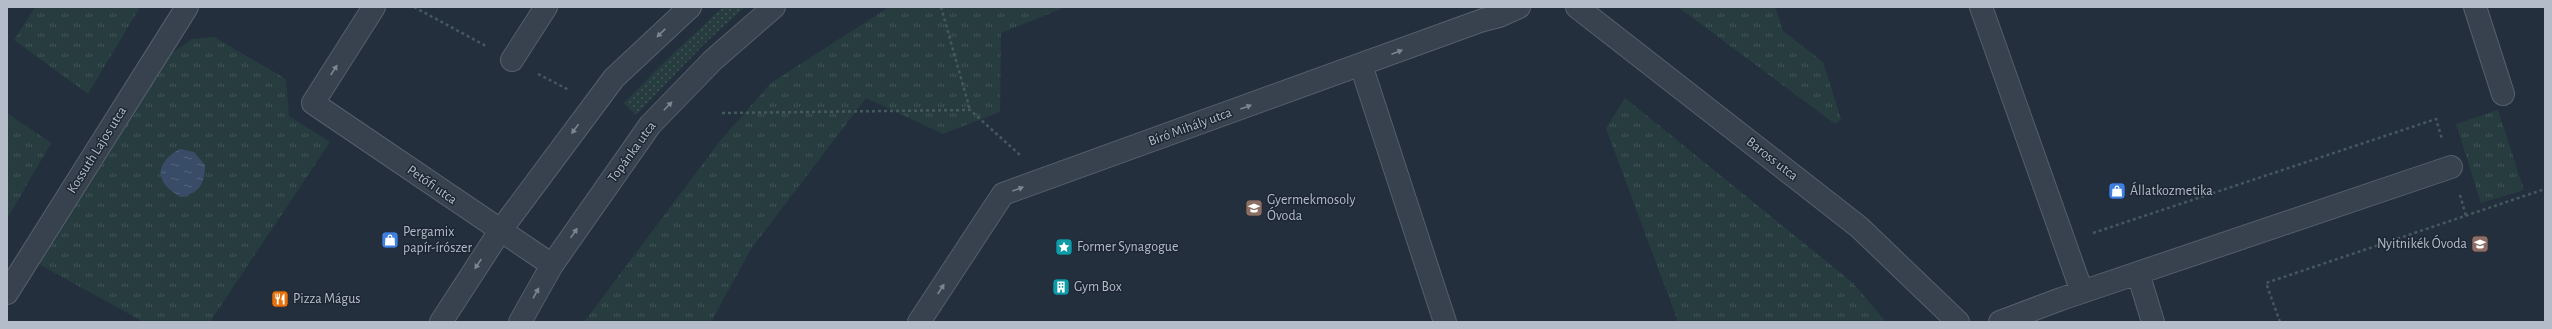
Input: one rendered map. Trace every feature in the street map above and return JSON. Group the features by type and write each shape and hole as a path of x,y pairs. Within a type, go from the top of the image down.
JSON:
{"street":[{"name":"Kossuth Lajos utca","path":"7,293 187,7"},
{"name":"Petőfi utca","path":"374,7 313,102 500,232 552,265"},
{"path":"512,60 546,7"},
{"path":"441,322 500,232 614,78 690,7"},
{"name":"Topánka utca","path":"520,322 552,265 650,125 713,60 774,7"},
{"name":"Bíró Mihály utca","path":"919,322 1003,194 1483,20 1499,16 1519,7"},
{"name":"Baross utca","path":"1578,7 1859,227 1958,322"},
{"path":"1981,7 2082,292"},
{"path":"2475,7 2504,94"},
{"path":"1361,65 1445,322"},
{"path":"2000,322 2082,292 2451,167"},
{"path":"2138,273 2153,322"}],"path":[{"path":"941,7 970,110 1046,179"},
{"path":"722,113 970,110"},
{"path":"2064,242 2436,119 2466,216"},
{"path":"2280,322 2266,283 2545,189"}],"green space":[{"path":"35,7 140,7 88,94 14,40"},
{"path":"723,7 745,7 704,44 636,115 624,103 659,67"},
{"path":"889,7 1066,7 1001,33 1000,112 943,134 866,98 751,249 711,322 584,322 720,141 771,83"},
{"path":"1678,7 1775,7 1783,31 1823,62 1841,119 1835,124"},
{"path":"214,37 286,79 289,116 330,142 210,322 144,322 35,262 171,54 192,39"},
{"path":"1625,98 1853,283 1886,322 1678,322 1606,128"},
{"path":"2498,110 2524,190 2481,203 2456,124"},
{"path":"7,113 51,143 7,219"}],"water":[{"path":"180,149 194,152 205,165 204,177 200,187 192,193 181,197 166,186 162,179 161,173 165,160"}],"place":[{"name":"Állatkozmetika","path":"2117,191"},
{"name":"Gyermekmosoly Óvoda","path":"1254,208"},
{"name":"Pergamix papír-írószer","path":"390,240"},
{"name":"Nyitnikék Óvoda","path":"2480,244"},
{"name":"Former Synagogue","path":"1064,247"},
{"name":"Gym Box","path":"1061,287"},
{"name":"Pizza Mágus","path":"280,299"}]}
